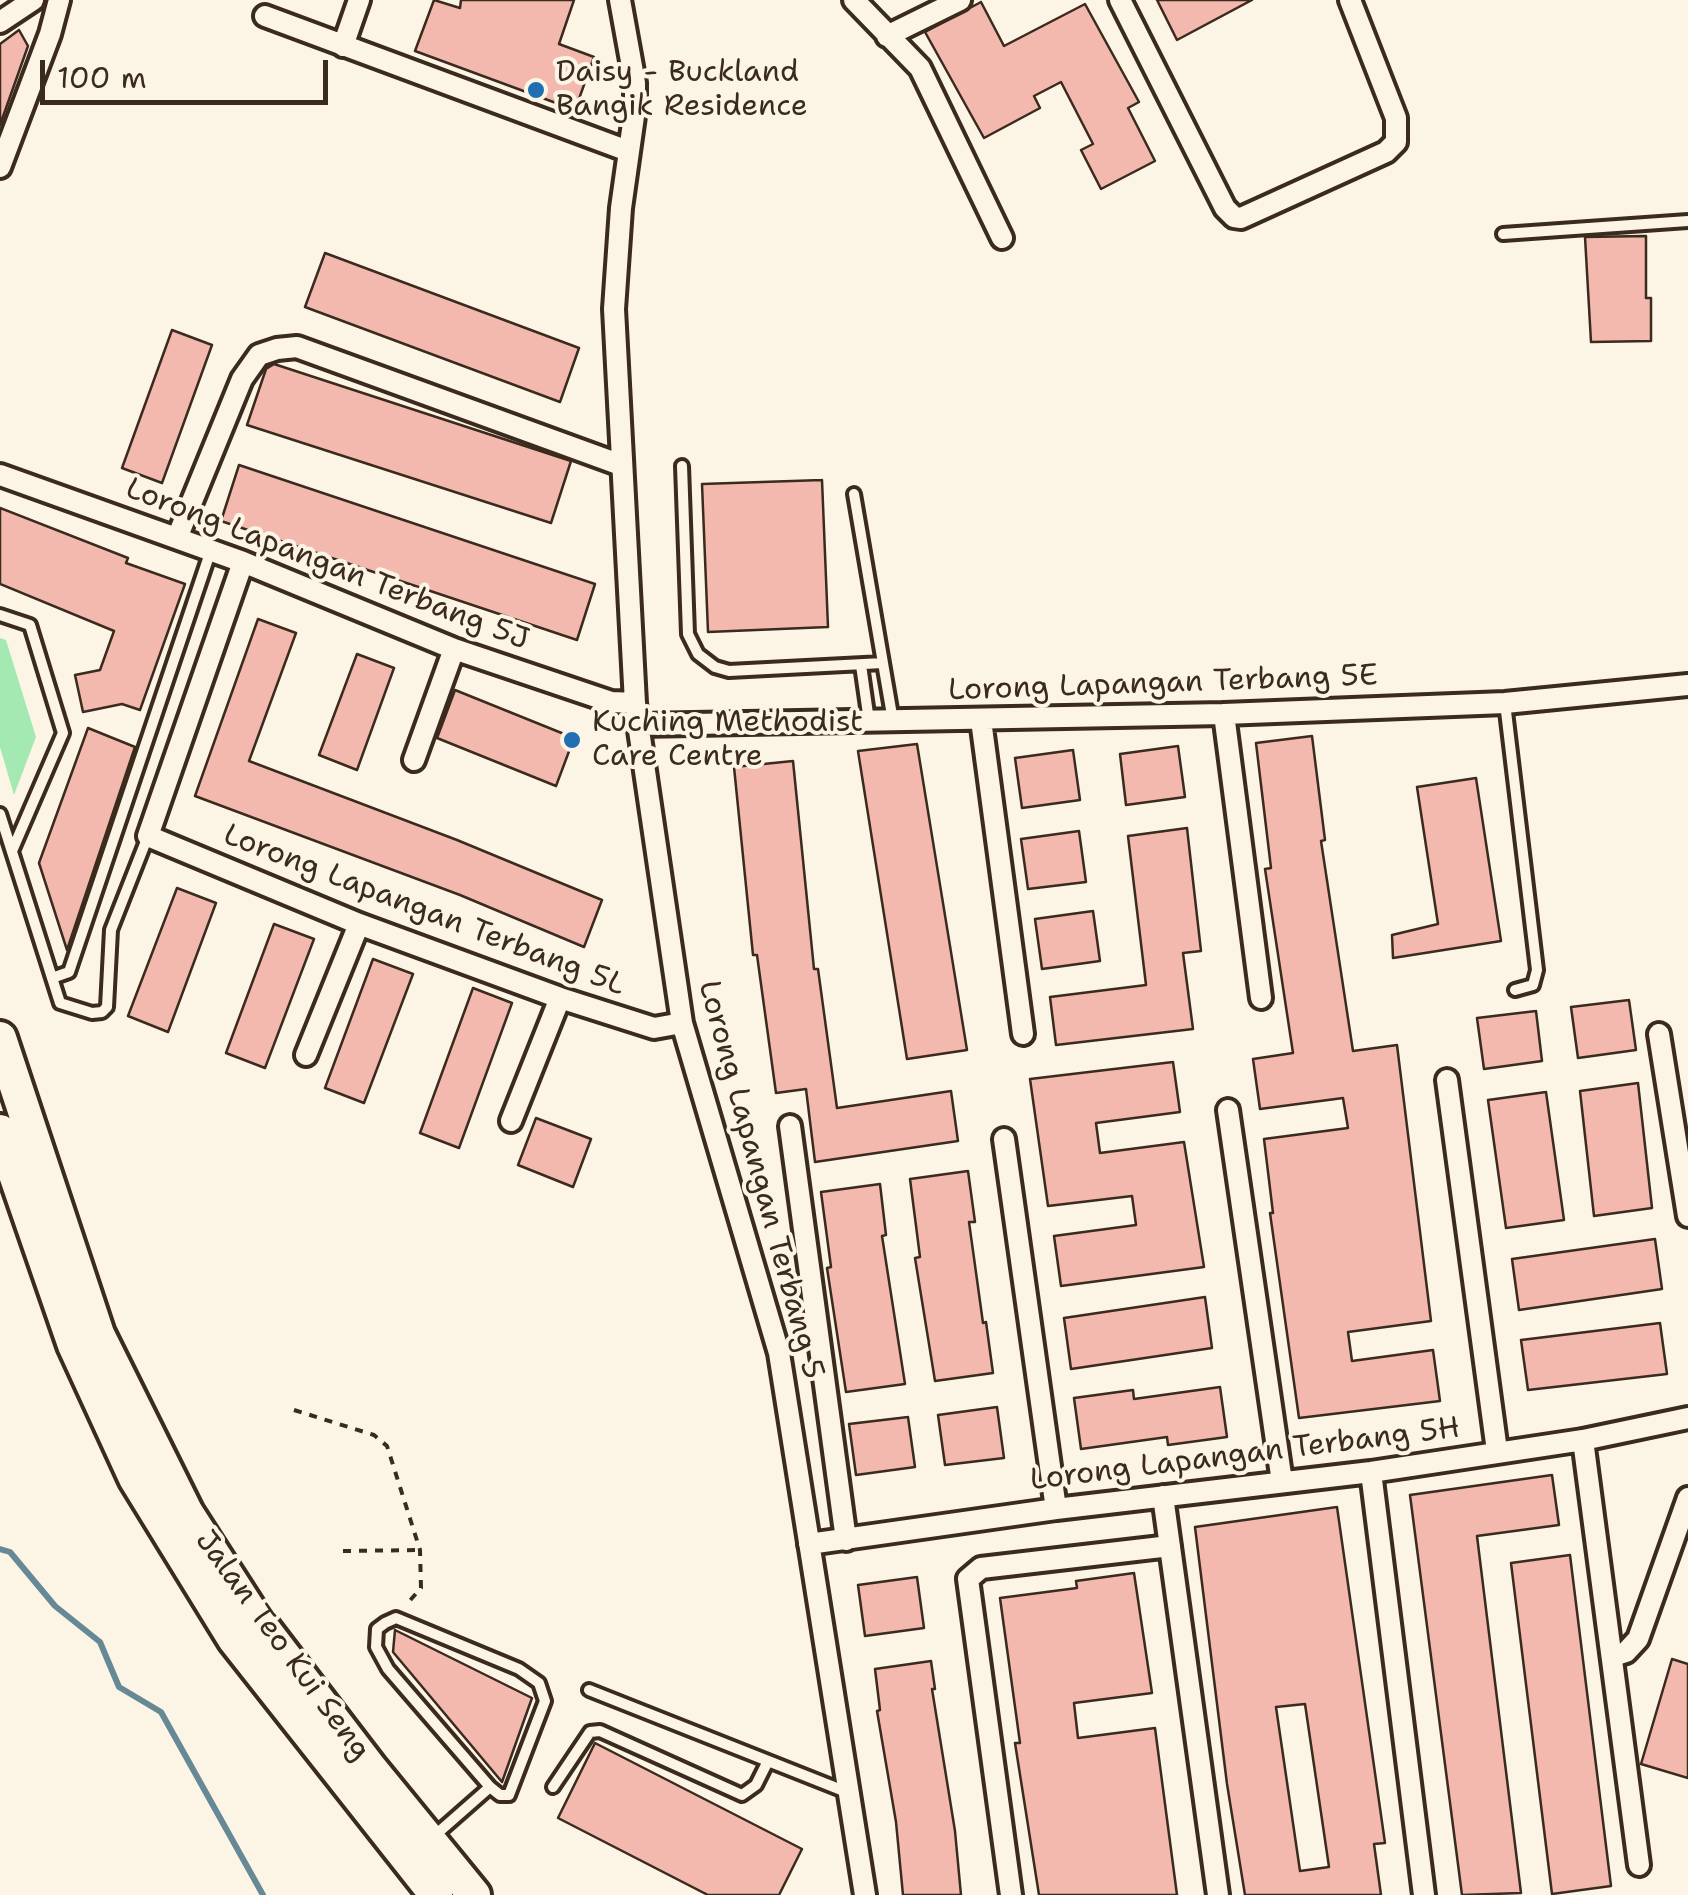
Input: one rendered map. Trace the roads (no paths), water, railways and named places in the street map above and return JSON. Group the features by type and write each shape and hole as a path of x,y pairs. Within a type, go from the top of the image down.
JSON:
{"highway":[{"name":"Jalan Teo Kui Seng","path":"0,1038 98,1334 187,1512 250,1611 474,1895"},
{"name":"Jalan Teo Kui Seng","path":"0,1130 74,1345 135,1478 234,1639 436,1895"}],"street":[{"path":"0,22 33,0"},
{"path":"0,167 6,140 50,34 58,0"},
{"path":"342,46 360,0"},
{"name":"Lorong Lapangan Terbang 5","path":"620,0 635,109 614,309 635,702 682,1023 778,1353 865,1895"},
{"path":"854,0 920,68 1002,238"},
{"path":"887,36 960,0"},
{"path":"1120,0 1224,208 1234,216 1247,216 1386,152 1396,142 1396,118 1350,0"},
{"path":"265,16 628,151"},
{"path":"177,538 242,379 259,355 277,349 297,347 620,465"},
{"name":"Lorong Lapangan Terbang 5J","path":"0,476 211,550 454,650 611,702 635,702"},
{"path":"148,836 242,562"},
{"path":"414,760 454,650"},
{"name":"Lorong Lapangan Terbang 5E","path":"640,725 981,720 1506,704 1688,685"},
{"path":"1224,714 1261,998"},
{"path":"981,720 1023,1034"},
{"name":"Lorong Lapangan Terbang 5L","path":"148,836 359,924 560,998 654,1028 682,1023"},
{"path":"306,1055 359,924"},
{"path":"510,1121 560,998"},
{"path":"1659,1034 1688,1216"},
{"path":"1446,1080 1497,1452"},
{"path":"1228,1110 1282,1482"},
{"path":"790,1126 846,1540"},
{"path":"1004,1138 1056,1509"},
{"name":"Lorong Lapangan Terbang 5H","path":"809,1544 1056,1509 1371,1472 1583,1440 1688,1418"},
{"path":"1583,1440 1638,1864"},
{"path":"1371,1472 1424,1895"},
{"path":"1163,1496 1218,1895"},
{"path":"1613,1656 1626,1652 1638,1639 1688,1498"},
{"path":"1011,1895 968,1579 980,1568 1170,1546"}],"lane":[{"path":"1503,234 1688,221"},
{"path":"682,466 688,634 698,654 715,667 730,671 884,663"},
{"path":"854,494 893,721"},
{"path":"52,978 69,972 211,550"},
{"path":"0,615 30,625 63,733 12,852"},
{"path":"861,664 869,722"},
{"path":"1506,704 1538,970 1533,986 1514,990"},
{"path":"0,814 60,1003 92,1013 102,1012 108,1001 112,930 148,836"},
{"path":"396,1618 519,1669 539,1683 545,1701 509,1794 500,1796 490,1788 388,1670 376,1647 377,1630 396,1618"},
{"path":"590,1690 848,1793"},
{"path":"553,1787 590,1732 600,1731 742,1795 756,1784 768,1761"},
{"path":"428,1841 490,1788"}],"waterway":[{"path":"0,1549 10,1552 55,1606 100,1642 119,1687 161,1712 263,1895"}],"place":[{"name":"Daisy - Buckland Bangik Residence","path":"536,90"},
{"name":"Kuching Methodist Care Centre","path":"572,740"}]}
